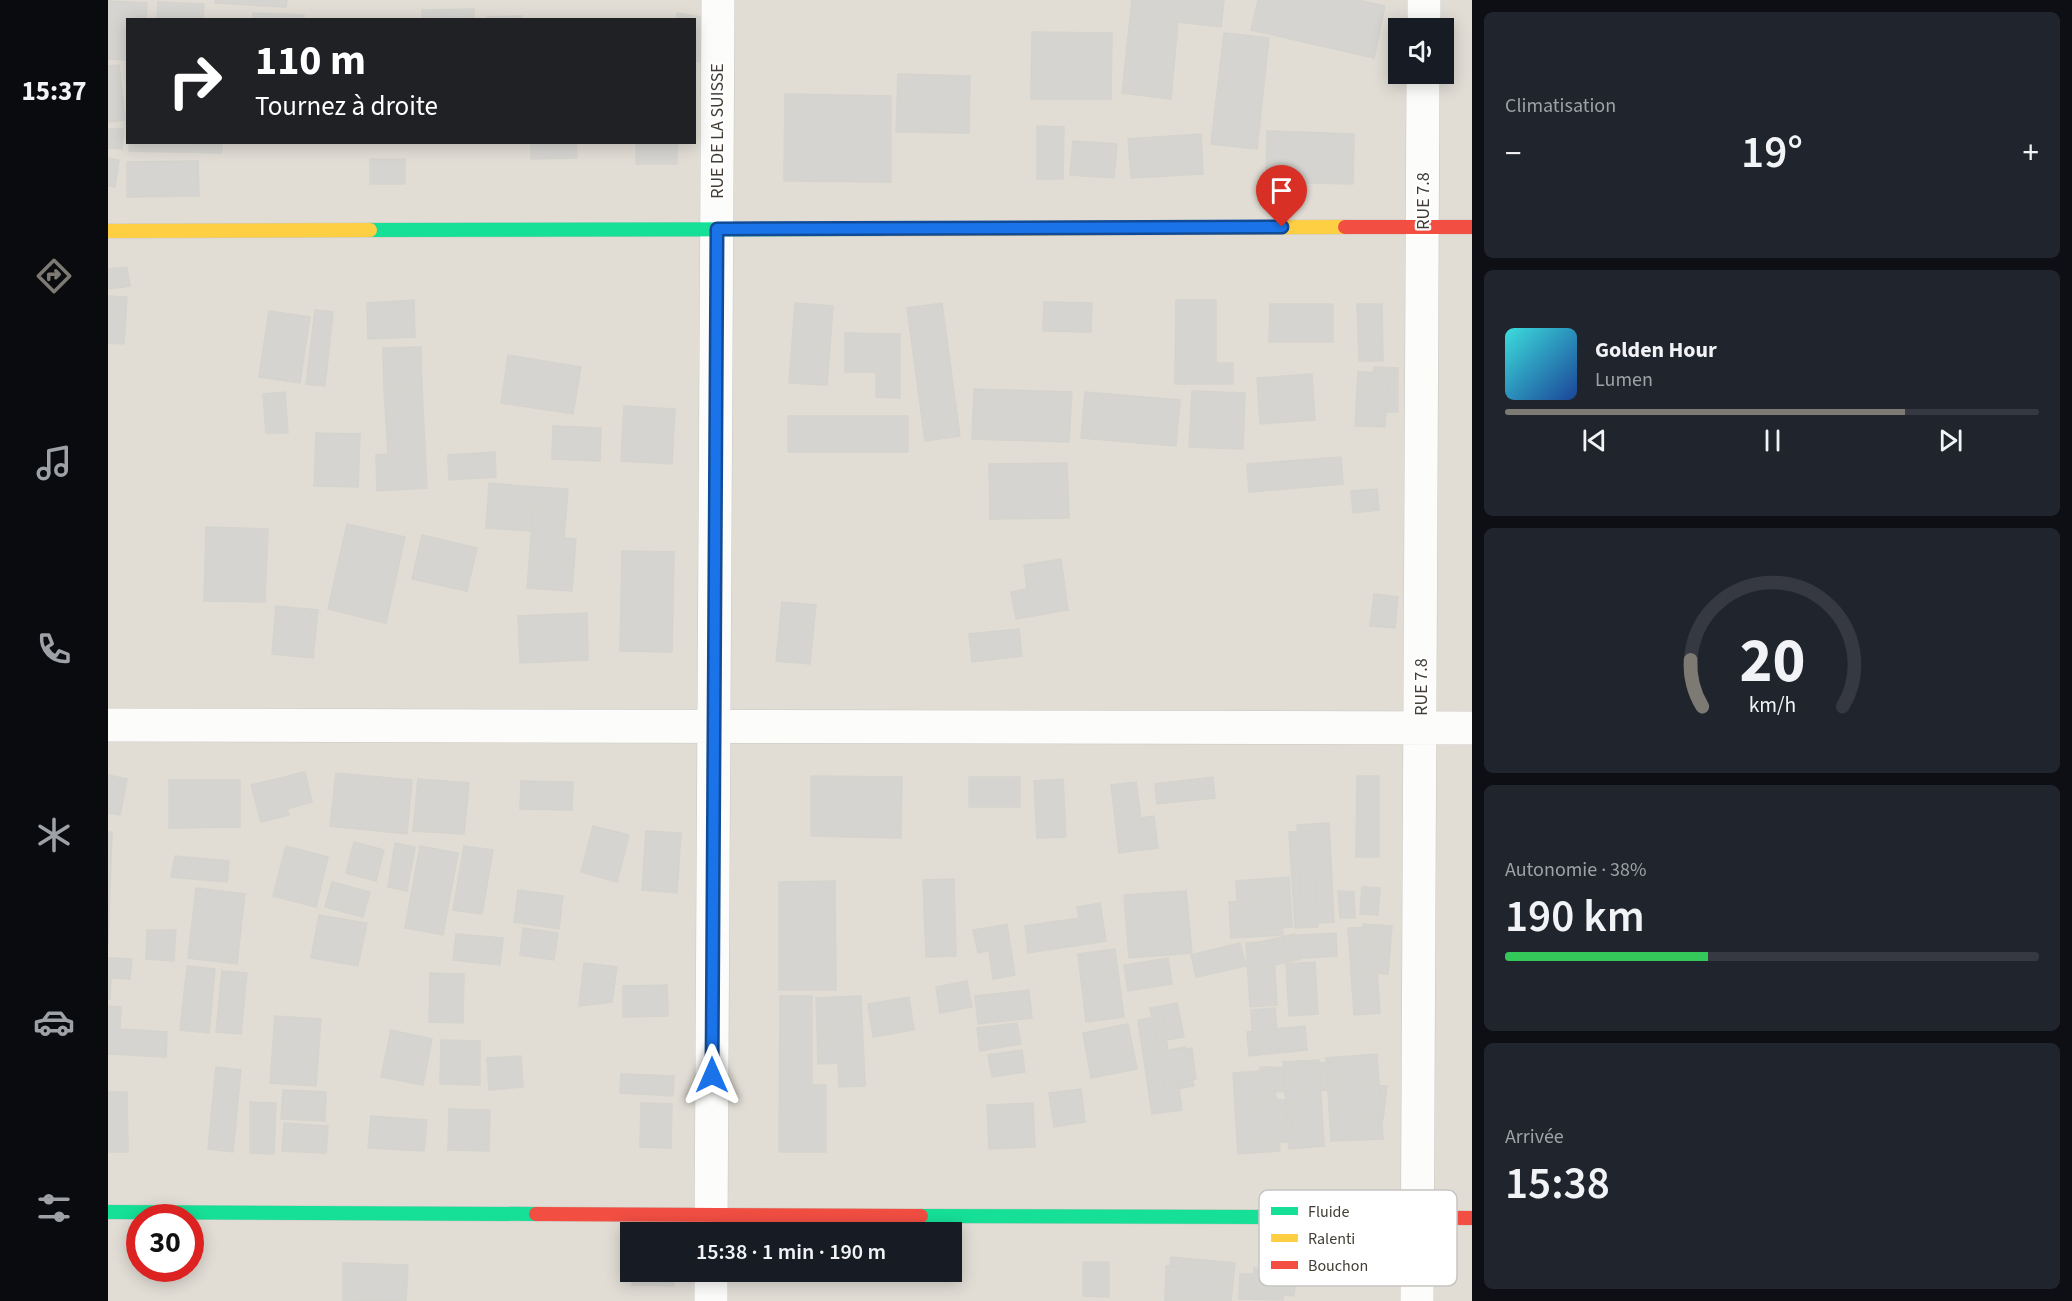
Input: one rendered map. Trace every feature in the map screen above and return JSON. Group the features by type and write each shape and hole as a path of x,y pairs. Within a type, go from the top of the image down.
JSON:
{"street":[{"name":"RUE DE LA SUISSE","path":"711,1222 718,0"},
{"path":"1424,0 1424,18"},
{"name":"RUE 7.8","path":"1418,1190 1424,84"},
{"path":"108,231 1472,227"},
{"path":"108,725 1472,728"},
{"path":"108,1212 620,1222"},
{"path":"947,1222 1259,1219"},
{"path":"711,1282 711,1301"},
{"name":"RUE 7.8","path":"1417,1286 1417,1301"}],"shaded area":[{"path":"108,0 1472,0 1472,1301 108,1301"}],"building":[{"path":"215,0 287,0 286,7 215,3"},
{"path":"1132,0 1224,0 1221,27 1178,22 1171,99 1122,93"},
{"path":"1258,0 1357,0 1385,6 1374,58 1251,30"},
{"path":"108,1 147,3 146,18 126,18 126,60 108,59"},
{"path":"158,2 204,4 203,18 157,18"},
{"path":"474,9 474,18 422,18 422,10"},
{"path":"253,13 304,15 304,18 253,18"},
{"path":"677,13 708,18 701,62 696,61 696,18 676,18"},
{"path":"522,16 522,18 487,18"},
{"path":"1032,32 1112,33 1111,99 1031,99"},
{"path":"1224,33 1269,38 1257,149 1211,144"},
{"path":"119,65 125,120 108,122 108,66"},
{"path":"898,74 970,76 969,133 896,132"},
{"path":"785,94 891,96 891,182 784,181"},
{"path":"1037,126 1064,127 1063,179 1037,179"},
{"path":"108,129 123,129 122,149 108,148"},
{"path":"1267,131 1354,134 1353,184 1266,182"},
{"path":"1201,134 1203,174 1131,178 1128,139"},
{"path":"1073,141 1117,144 1114,178 1070,175"},
{"path":"129,144 222,144 222,153 129,151"},
{"path":"531,144 576,144 577,158 531,159"},
{"path":"636,144 677,144 677,164 636,164"},
{"path":"108,158 119,160 115,187 108,186"},
{"path":"370,159 405,159 405,184 370,184"},
{"path":"198,161 199,196 127,197 127,162"},
{"path":"127,267 130,286 108,289 108,269"},
{"path":"108,296 127,297 124,344 108,343"},
{"path":"414,300 415,337 368,339 367,303"},
{"path":"1176,300 1216,300 1216,363 1233,363 1233,384 1175,384"},
{"path":"1044,302 1092,303 1091,332 1043,331"},
{"path":"795,303 833,306 827,385 789,383"},
{"path":"942,303 960,436 925,441 907,308"},
{"path":"1270,304 1333,304 1333,342 1269,342"},
{"path":"1357,304 1382,304 1383,361 1359,361"},
{"path":"315,310 333,312 325,386 306,384"},
{"path":"269,311 310,317 300,383 259,377"},
{"path":"845,333 900,334 900,398 876,397 876,372 845,372"},
{"path":"421,347 422,387 384,390 383,348"},
{"path":"508,355 581,367 573,414 501,403"},
{"path":"1374,367 1398,368 1398,412 1373,412"},
{"path":"1358,372 1389,373 1385,427 1355,426"},
{"path":"1312,374 1315,420 1260,424 1257,378"},
{"path":"422,387 427,488 377,491 376,455 388,454 384,390"},
{"path":"974,389 1072,392 1069,442 972,439"},
{"path":"1192,391 1245,393 1243,449 1189,447"},
{"path":"285,392 288,433 266,433 263,394"},
{"path":"1085,392 1180,400 1176,446 1081,438"},
{"path":"624,406 675,409 672,464 621,461"},
{"path":"788,416 908,416 908,452 788,452"},
{"path":"553,426 601,428 600,461 552,459"},
{"path":"316,433 360,434 358,487 314,486"},
{"path":"495,452 496,477 449,480 448,455"},
{"path":"1341,457 1343,484 1249,492 1247,464"},
{"path":"1067,463 1069,518 990,519 989,464"},
{"path":"489,483 535,487 532,531 486,528"},
{"path":"535,487 568,489 564,538 576,539 572,591 527,588"},
{"path":"1377,489 1379,510 1353,513 1351,491"},
{"path":"347,524 405,537 386,623 328,609"},
{"path":"206,527 268,529 265,602 204,601"},
{"path":"422,535 477,548 467,591 412,579"},
{"path":"622,551 674,552 672,652 620,651"},
{"path":"1061,559 1068,610 1016,619 1011,592 1027,589 1024,565"},
{"path":"1374,594 1398,597 1395,628 1370,626"},
{"path":"782,602 816,605 810,664 776,661"},
{"path":"276,606 318,610 313,658 272,654"},
{"path":"587,613 588,660 520,663 518,616"},
{"path":"1019,629 1022,656 972,662 969,634"},
{"path":"305,772 312,802 287,809 289,815 261,822 251,785"},
{"path":"336,773 412,780 407,834 330,826"},
{"path":"108,775 127,779 120,815 108,813"},
{"path":"811,776 902,777 901,838 811,836"},
{"path":"1357,776 1379,776 1379,857 1356,857"},
{"path":"969,777 1020,777 1020,807 969,807"},
{"path":"1213,777 1215,798 1157,804 1155,784"},
{"path":"418,779 469,783 464,834 413,831"},
{"path":"1063,779 1066,837 1037,838 1034,781"},
{"path":"169,780 240,780 240,827 169,828"},
{"path":"521,781 573,782 572,810 520,809"},
{"path":"1136,782 1141,818 1154,816 1158,848 1119,853 1111,785"},
{"path":"1329,823 1334,922 1302,924 1297,825"},
{"path":"593,826 629,835 617,882 581,872"},
{"path":"646,831 681,833 677,893 642,890"},
{"path":"1313,831 1318,927 1295,928 1289,832"},
{"path":"108,832 112,832 108,945"},
{"path":"354,842 384,850 376,881 346,873"},
{"path":"395,843 415,847 407,891 388,887"},
{"path":"286,846 328,857 316,907 273,896"},
{"path":"420,846 458,853 443,935 405,928"},
{"path":"464,846 493,850 482,914 453,910"},
{"path":"175,856 229,861 227,882 171,877"},
{"path":"1289,877 1292,927 1239,931 1236,881"},
{"path":"954,879 956,956 926,957 923,880"},
{"path":"835,881 836,990 779,990 779,882"},
{"path":"1279,881 1283,935 1231,938 1229,902 1257,900 1256,882"},
{"path":"332,882 370,892 363,917 325,907"},
{"path":"1362,887 1380,888 1378,915 1360,914"},
{"path":"196,888 245,894 237,964 188,958"},
{"path":"518,890 563,896 559,929 514,922"},
{"path":"1186,891 1192,953 1129,958 1124,895"},
{"path":"1338,891 1354,892 1355,918 1340,918"},
{"path":"1100,903 1106,941 1028,953 1025,926 1079,918 1077,907"},
{"path":"319,915 367,923 358,966 311,958"},
{"path":"1007,924 1015,975 993,979 989,951 978,953 973,930"},
{"path":"1363,924 1392,926 1388,974 1360,972"},
{"path":"1374,927 1380,1013 1354,1015 1348,928"},
{"path":"523,928 558,933 554,960 520,955"},
{"path":"147,930 176,930 174,961 146,959"},
{"path":"1336,933 1337,956 1287,959 1285,936"},
{"path":"456,934 503,938 500,965 453,960"},
{"path":"1295,934 1301,959 1254,970 1248,945"},
{"path":"1273,941 1277,1005 1250,1007 1246,943"},
{"path":"1240,943 1246,966 1196,977 1191,955"},
{"path":"1115,949 1124,1017 1086,1022 1078,954"},
{"path":"108,958 132,959 130,979 111,978 110,999 108,999"},
{"path":"1168,958 1172,984 1128,991 1124,965"},
{"path":"1315,962 1318,1014 1289,1016 1286,964"},
{"path":"584,963 617,967 612,1002 579,1006"},
{"path":"187,966 215,969 209,1033 180,1030"},
{"path":"222,971 247,973 241,1034 216,1032"},
{"path":"430,973 464,974 463,1023 429,1022"},
{"path":"967,981 972,1007 940,1013 936,987"},
{"path":"667,985 668,1016 623,1017 623,986"},
{"path":"1029,990 1032,1018 978,1024 975,996"},
{"path":"780,996 812,996 812,1085 826,1085 826,1152 779,1152"},
{"path":"861,996 865,1086 839,1087 838,1063 818,1064 816,998"},
{"path":"909,997 914,1030 873,1037 868,1004"},
{"path":"1177,1003 1184,1037 1157,1042 1150,1008"},
{"path":"108,1006 121,1007 120,1029 167,1032 166,1057 108,1054"},
{"path":"1275,1008 1279,1053 1254,1055 1251,1010"},
{"path":"275,1016 321,1019 316,1086 270,1083"},
{"path":"1163,1016 1168,1051 1192,1048 1196,1079 1178,1081 1182,1110 1152,1114 1138,1020"},
{"path":"1017,1023 1021,1044 980,1051 977,1028"},
{"path":"1128,1024 1137,1069 1091,1078 1083,1033"},
{"path":"1305,1026 1307,1050 1249,1056 1247,1032"},
{"path":"391,1030 432,1039 423,1085 381,1077"},
{"path":"441,1040 480,1041 480,1085 440,1084"},
{"path":"1185,1047 1194,1086 1165,1091 1156,1053"},
{"path":"1022,1050 1025,1072 992,1077 988,1055"},
{"path":"1377,1054 1383,1139 1331,1141 1326,1058"},
{"path":"521,1056 523,1087 489,1090 487,1058"},
{"path":"1319,1060 1324,1146 1289,1149 1283,1062"},
{"path":"1333,1062 1334,1090 1303,1091 1303,1063"},
{"path":"216,1067 241,1070 233,1152 208,1149"},
{"path":"1260,1067 1292,1068 1292,1091 1260,1092"},
{"path":"1274,1070 1280,1151 1238,1154 1233,1073"},
{"path":"621,1074 674,1076 673,1096 620,1093"},
{"path":"1365,1082 1387,1086 1383,1120 1359,1116"},
{"path":"1081,1089 1085,1122 1054,1127 1049,1093"},
{"path":"283,1090 326,1092 325,1121 281,1119"},
{"path":"108,1092 127,1092 128,1152 108,1152"},
{"path":"1250,1099 1293,1100 1292,1142 1248,1141"},
{"path":"250,1102 276,1103 274,1154 250,1153"},
{"path":"641,1103 672,1104 671,1148 640,1147"},
{"path":"1033,1103 1035,1147 989,1149 987,1105"},
{"path":"449,1109 490,1110 489,1151 448,1150"},
{"path":"371,1116 427,1120 424,1151 368,1148"},
{"path":"284,1123 328,1126 326,1153 282,1151"},
{"path":"1171,1257 1235,1263 1231,1301 1166,1301"},
{"path":"1083,1262 1109,1262 1109,1297 1083,1296"},
{"path":"343,1263 408,1265 406,1301 343,1300"},
{"path":"1166,1266 1222,1267 1221,1301 1165,1301"},
{"path":"1254,1268 1259,1269 1259,1286 1295,1286 1294,1296 1252,1291"},
{"path":"1240,1274 1259,1274 1259,1286 1284,1286 1283,1300 1239,1299"},
{"path":"632,1282 674,1282 674,1286 632,1285"}],"traffic: fast":[{"path":"370,230 884,229"},
{"path":"108,1212 536,1214"},
{"path":"921,1216 1259,1217"}],"traffic: slow":[{"path":"884,229 1345,227"},
{"path":"108,231 370,230"}],"traffic: jam":[{"path":"1345,227 1472,227"},
{"path":"536,1214 921,1216"},
{"path":"1457,1218 1472,1218"}],"route":[{"path":"712,1075 717,229 1282,227"}]}
